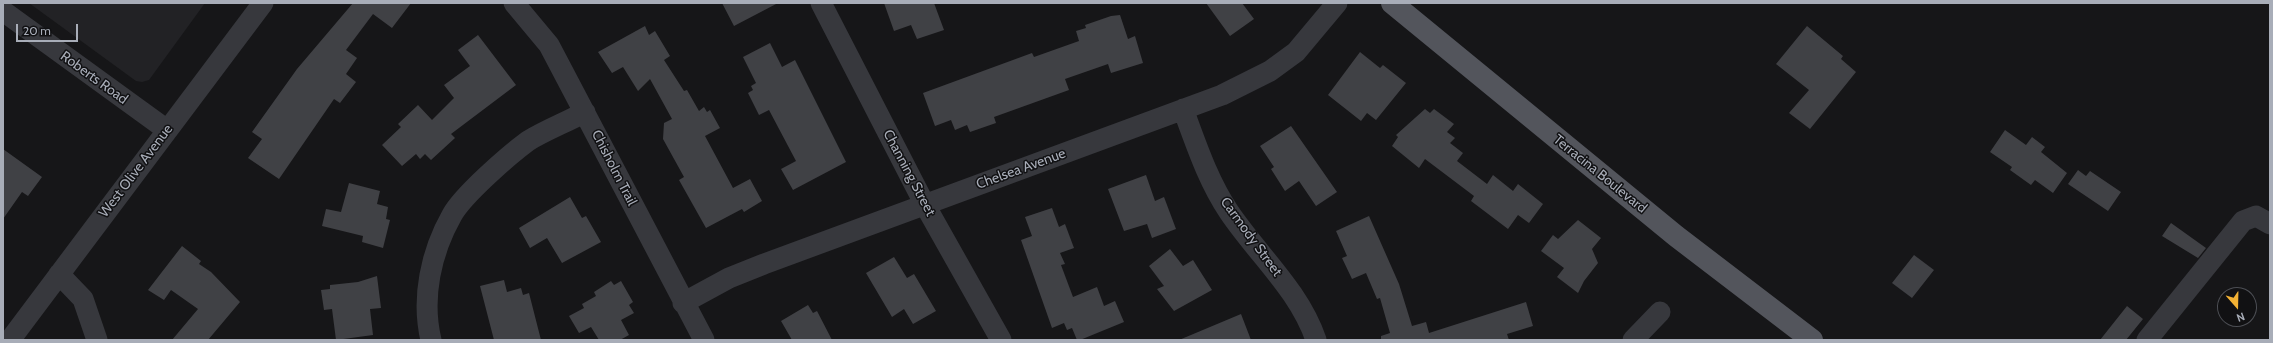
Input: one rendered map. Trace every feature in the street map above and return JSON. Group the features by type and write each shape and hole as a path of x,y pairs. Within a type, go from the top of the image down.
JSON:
{"main road":[{"name":"Terracina Boulevard","path":"1392,3 1676,236 1812,340"}],"street":[{"name":"West Olive Avenue","path":"10,340 263,3"},
{"name":"Chisholm Trail","path":"514,3 549,45 683,303 704,340"},
{"name":"Channing Street","path":"821,3 925,205 1001,340"},
{"name":"Chelsea Avenue","path":"683,303 729,278 764,264 1222,95 1270,72 1296,52 1337,3"},
{"name":"Roberts Road","path":"3,11 167,130"},
{"name":"Carmody Street","path":"1183,109 1208,174 1229,212 1287,286 1313,330 1316,340"},
{"path":"431,340 427,289 436,249 452,213 480,182 529,141 585,112"},
{"path":"2147,340 2243,221 2256,216 2270,224"},
{"path":"59,274 83,299 97,340"},
{"path":"1633,340 1660,312"}],"shaded area":[{"path":"29,3 205,3 149,80 142,82 136,81"}],"building":[{"path":"353,3 411,3 392,28 373,14 346,50 357,58 346,74 356,82 340,103 334,99 279,179 248,158 262,139 252,132 297,69"},
{"path":"722,3 778,3 734,26"},
{"path":"884,3 934,3 944,30 917,39 911,25 894,31"},
{"path":"1206,3 1242,3 1254,19 1230,36"},
{"path":"1120,15 1128,39 1135,36 1143,63 1111,73 1108,64 1065,79 1069,90 994,117 996,123 970,132 967,125 955,130 951,120 935,126 923,93 1032,53 1034,57 1079,41 1076,31 1086,28 1085,25 1111,16"},
{"path":"645,26 649,35 655,31 670,56 664,60 684,91 687,90 699,111 704,107 707,112 710,110 720,128 705,136 733,188 750,179 762,201 744,212 742,209 706,228 679,180 684,177 663,139 664,123 672,119 650,79 638,91 623,67 612,73 598,52"},
{"path":"1807,26 1843,56 1841,59 1856,72 1810,129 1789,113 1809,90 1776,64"},
{"path":"478,35 516,85 451,134 455,138 431,160 425,154 420,159 416,154 402,166 382,145 401,127 398,124 418,105 432,120 454,98 444,85 470,66 458,50"},
{"path":"770,43 782,67 795,60 846,162 793,190 781,169 796,161 769,110 759,115 748,93 753,90 751,86 756,83 743,57"},
{"path":"1360,52 1380,68 1383,65 1406,83 1376,120 1367,113 1361,121 1328,95"},
{"path":"1425,109 1430,113 1434,109 1454,124 1447,132 1455,138 1450,143 1463,153 1457,161 1487,184 1493,175 1513,191 1518,184 1543,204 1529,223 1518,215 1508,229 1471,201 1474,196 1425,159 1419,168 1392,146 1398,137 1396,135"},
{"path":"1291,126 1337,192 1316,206 1299,181 1285,191 1271,169 1274,167 1260,146"},
{"path":"2005,130 2026,145 2032,137 2045,147 2041,152 2067,173 2053,193 2035,180 2031,185 2010,170 2012,167 1990,152"},
{"path":"3,149 42,177 28,196 22,192 3,219"},
{"path":"2078,170 2086,176 2090,171 2121,192 2108,211 2068,184"},
{"path":"1146,175 1155,201 1164,197 1176,229 1152,238 1147,224 1124,231 1108,189"},
{"path":"349,183 380,191 377,204 388,207 386,219 390,220 383,248 362,242 363,236 322,226 326,209 341,212"},
{"path":"570,197 582,218 586,216 601,242 562,263 547,238 530,248 519,228"},
{"path":"1052,208 1059,227 1065,224 1074,248 1060,253 1065,264 1061,265 1073,297 1097,287 1104,306 1115,301 1124,322 1080,340 1077,340 1072,328 1067,330 1064,323 1052,328 1021,240 1032,236 1025,217"},
{"path":"1369,216 1399,284 1412,326 1426,322 1429,333 1526,302 1533,326 1507,334 1509,340 1381,340 1381,336 1390,333 1380,298 1377,299 1366,273 1352,279 1342,258 1347,256 1336,231"},
{"path":"1578,220 1601,238 1592,249 1598,263 1584,281 1578,293 1557,277 1564,268 1541,251 1553,235 1558,239"},
{"path":"2171,223 2206,248 2198,258 2162,236"},
{"path":"182,246 201,261 199,264 211,272 240,302 208,340 172,340 198,309 171,290 164,300 148,290"},
{"path":"1170,249 1183,266 1193,260 1212,290 1174,311 1157,289 1164,286 1149,266"},
{"path":"1914,255 1934,270 1912,298 1892,283"},
{"path":"894,257 907,278 914,274 936,311 913,324 904,309 892,317 866,273"},
{"path":"377,276 381,308 370,309 373,335 336,340 332,309 324,310 321,290 330,289 330,285 358,282"},
{"path":"504,280 507,292 521,288 523,295 529,293 541,340 494,340 480,286"},
{"path":"611,281 614,285 621,281 633,302 629,305 634,313 621,320 629,335 620,340 599,340 591,327 579,333 569,316 584,308 582,304 596,296 594,292"},
{"path":"808,305 813,313 817,311 832,340 792,340 781,321"},
{"path":"2127,306 2143,319 2126,340 2100,340"},
{"path":"1241,314 1251,340 1179,340"}]}
